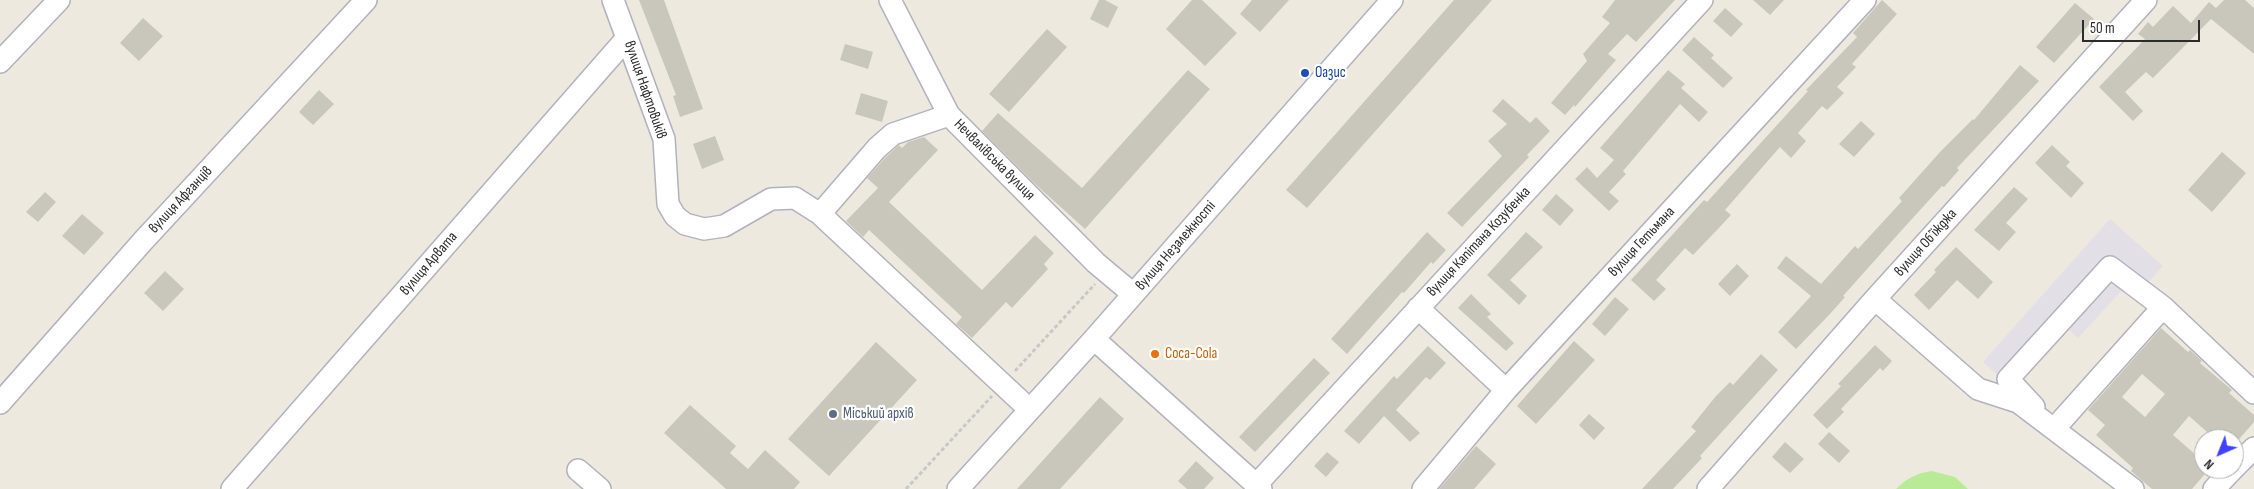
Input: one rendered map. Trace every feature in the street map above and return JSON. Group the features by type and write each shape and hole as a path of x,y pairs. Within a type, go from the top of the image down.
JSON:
{"street":[{"path":"0,62 59,0"},
{"name":"вулиця Афганців","path":"0,403 143,241 366,0"},
{"name":"вулиця Нафтовиків","path":"613,0 664,140 665,182 668,204 675,216 685,224 704,229 724,226 771,199 795,198 820,214 1029,409"},
{"name":"Нечвалівська вулиця","path":"890,0 949,115 1096,263 1133,294"},
{"name":"вулиця Незалежності","path":"958,489 1094,339 1392,0"},
{"name":"вулиця Капітана Козубенка","path":"1258,487 1418,308 1702,0"},
{"name":"вулиця Гетьмана","path":"1423,489 1506,390 1865,0"},
{"name":"вулиця Обʼїжджа","path":"1708,489 1875,299 2146,0"},
{"name":"вулиця Арвата","path":"232,489 627,38"},
{"path":"820,214 877,148 893,134 949,115"},
{"path":"2054,429 2008,379 2110,267 2163,307 2254,393"},
{"path":"1875,299 1978,389 2018,402 2133,489"},
{"path":"2054,429 2163,307"},
{"path":"1418,308 1506,390"},
{"path":"1094,339 1258,487"},
{"path":"2244,458 2254,448"},
{"path":"578,470 600,489"},
{"path":"2214,489 2224,479"}],"shaded area":[{"path":"2110,219 2163,266 2144,287 2133,278 2078,338 2057,319 2002,379 1983,362"}],"green space":[{"path":"1932,471 1955,477 1968,489 1896,489 1912,477"}],"building":[{"path":"639,0 664,0 703,109 680,117 673,96 676,95"},
{"path":"1099,0 1105,0 1118,7 1108,28 1090,19"},
{"path":"1192,0 1202,0 1237,33 1205,66 1166,29"},
{"path":"1252,0 1289,0 1260,32 1240,14"},
{"path":"1454,0 1492,0 1307,208 1286,190"},
{"path":"1615,0 1675,0 1636,42 1627,34 1608,54 1616,60 1575,107 1574,105 1565,115 1551,103 1587,61 1583,54 1610,23 1602,17"},
{"path":"1753,0 1784,0 1770,15"},
{"path":"1882,0 1897,14 1852,64 1856,67 1837,87 1844,93 1827,110 1822,106 1798,133 1806,141 1791,158 1780,147 1725,210 1731,215 1693,255 1685,248 1656,280 1666,289 1654,301 1631,280 1704,200 1707,202 1808,91 1806,90 1857,37 1853,33"},
{"path":"2224,0 2245,0 2254,8 2254,54 2211,19 2153,78 2146,72 2125,92 2143,111 2133,121 2099,87 2145,39 2138,34 2148,22 2153,27 2173,6 2191,23 2209,2 2216,8"},
{"path":"2075,3 2094,19 2054,63 2036,47"},
{"path":"1725,8 1743,24 1731,37 1713,21"},
{"path":"143,18 163,36 139,61 120,43"},
{"path":"1047,29 1067,47 1009,112 989,94"},
{"path":"1694,37 1714,55 1711,58 1733,78 1723,88 1682,50"},
{"path":"845,44 873,52 868,69 840,60"},
{"path":"2020,65 2039,81 1957,168 1959,170 1944,187 1942,186 1843,296 1845,297 1830,314 1796,349 1778,332 1811,296 1777,268 1786,256 1821,284 1855,246 1858,249 1902,201 1899,198 1940,152 1974,120"},
{"path":"1188,70 1210,89 1085,229 1034,183 982,131 998,113 1082,188"},
{"path":"1668,70 1685,84 1681,88 1708,112 1699,122 1680,104 1623,171 1626,174 1609,192 1619,201 1609,211 1575,179 1587,167 1597,178 1614,160 1600,148"},
{"path":"319,90 334,104 313,125 299,112"},
{"path":"861,93 888,101 882,122 855,114"},
{"path":"1503,99 1530,123 1536,117 1550,131 1527,155 1529,157 1462,227 1447,213 1502,156 1488,141 1507,124 1492,111"},
{"path":"1861,121 1875,134 1854,157 1839,144"},
{"path":"715,136 724,160 702,169 693,144"},
{"path":"924,137 938,150 889,202 982,290 1035,235 1054,253 1044,264 1048,269 1012,308 1006,302 972,338 956,324 962,317 869,230 863,237 846,221 878,188 867,178 886,157 899,145 902,148 908,142"},
{"path":"2052,145 2070,162 2066,166 2084,183 2071,198 2035,163"},
{"path":"2222,152 2246,173 2212,212 2188,190"},
{"path":"2014,187 2028,199 2006,223 2016,232 1999,251 1974,230"},
{"path":"45,192 56,202 38,222 26,212"},
{"path":"1556,194 1574,210 1560,226 1542,210"},
{"path":"82,214 104,233 84,255 62,236"},
{"path":"1427,232 1446,250 1433,264 1431,262 1404,293 1402,292 1347,354 1331,339"},
{"path":"1526,232 1543,247 1510,280 1527,296 1519,305 1487,275"},
{"path":"1956,247 1993,282 1978,299 1957,280 1929,310 1914,295"},
{"path":"1737,264 1749,276 1730,296 1718,284"},
{"path":"165,271 184,289 163,311 144,293"},
{"path":"1471,294 1491,314 1487,317 1514,343 1506,351 1458,308"},
{"path":"1615,297 1629,309 1605,336 1592,324"},
{"path":"2161,328 2188,352 2190,350 2202,361 2200,363 2232,390 2229,393 2254,415 2254,422 2244,434 2244,429 2204,429 2189,416 2173,435 2194,453 2194,479 2201,479 2192,489 2152,489 2131,471 2133,468 2096,435 2105,425 2088,410","holes":["2142,374 2165,394 2145,417 2122,397"]},
{"path":"1574,341 1595,360 1536,424 1517,406"},
{"path":"876,342 917,380 829,476 788,439"},
{"path":"1875,345 1892,361 1883,371 1880,368 1841,409 1844,412 1827,429 1813,415 1841,386 1838,384"},
{"path":"1428,346 1446,363 1430,380 1426,377 1396,410 1420,433 1410,442 1384,416 1359,444 1344,431 1394,376 1397,379"},
{"path":"1761,354 1778,370 1700,456 1702,458 1673,489 1642,489 1696,431 1691,427 1716,396 1730,382 1733,385"},
{"path":"1314,358 1330,373 1255,452 1239,437"},
{"path":"1100,397 1124,419 1060,489 1017,489"},
{"path":"690,405 736,446 730,453 748,469 765,450 800,482 794,489 726,489 664,433"},
{"path":"1589,414 1605,428 1594,440 1579,425"},
{"path":"1829,432 1850,451 1839,463 1818,444"},
{"path":"1785,442 1804,459 1790,473 1772,457"},
{"path":"1476,446 1496,464 1474,489 1439,489"},
{"path":"1327,452 1339,462 1326,477 1314,466"},
{"path":"1196,461 1214,478 1204,489 1187,489 1178,481"}],"place":[{"name":"Оазис","path":"1305,73"},
{"name":"Coca-Cola","path":"1155,354"},
{"name":"Міський архів","path":"833,414"}]}
